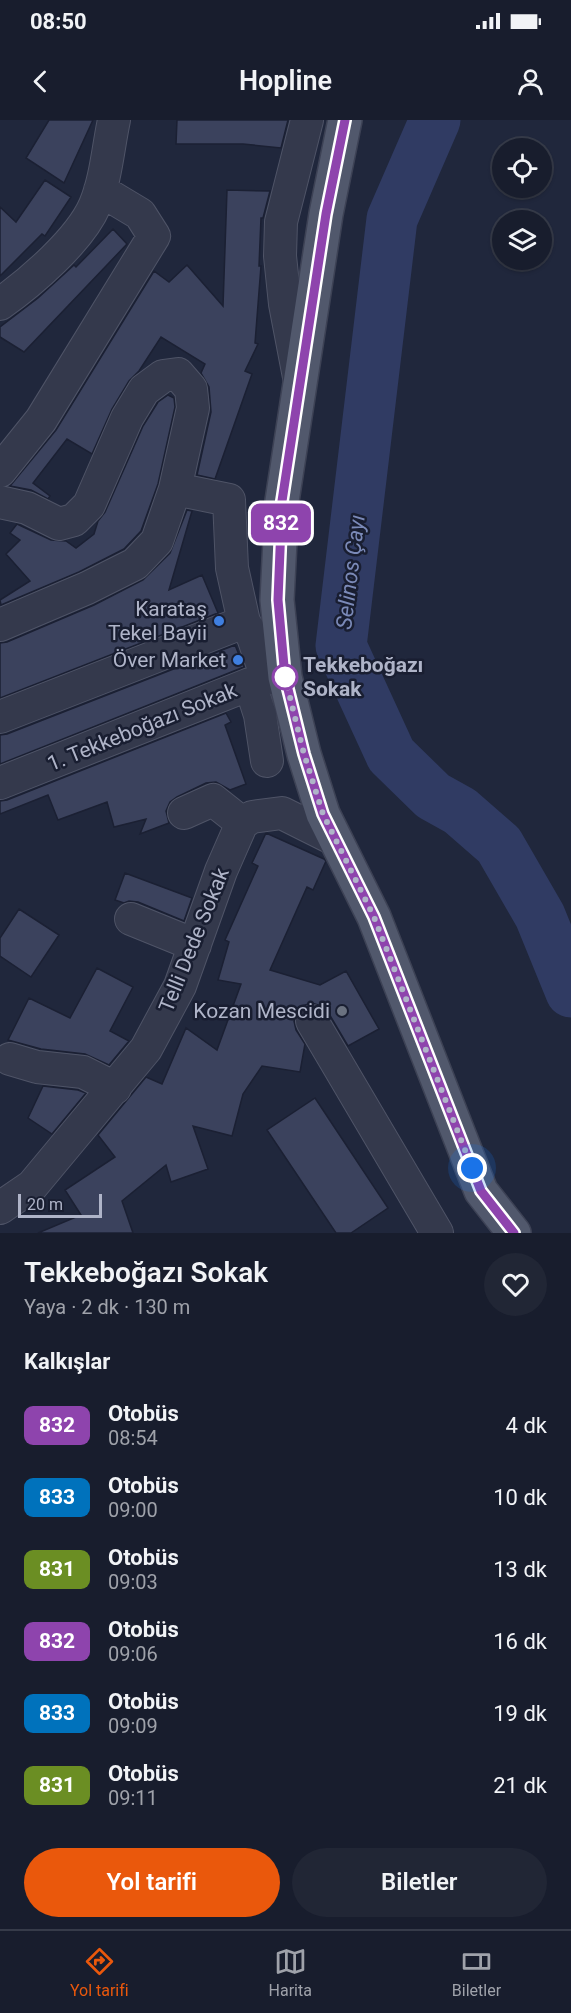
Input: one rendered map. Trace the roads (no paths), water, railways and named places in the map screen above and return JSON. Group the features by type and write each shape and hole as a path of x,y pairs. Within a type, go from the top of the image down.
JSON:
{"main road":[{"path":"345,120 326,214 282,501 278,589 267,679 304,754 323,814 374,917 481,1191 514,1233"}],"street":[{"path":"0,304 61,252 77,235 94,208 100,190 114,120"},
{"path":"299,381 285,304 280,256 281,222 307,120"},
{"path":"0,471 40,420 154,236 140,214 100,190"},
{"path":"0,502 27,508 59,524 74,520 88,505 127,418 144,390 163,376 178,374 191,389 193,408 175,489 157,541 135,564 87,588 0,625"},
{"path":"175,489 229,500 232,568 244,622 253,637 267,679 260,715 267,761"},
{"path":"0,717 244,622"},
{"name":"1. Tekkeboğazı Sokak","path":"0,783 267,679"},
{"path":"184,813 213,800 229,814 252,817 282,813 336,840"},
{"name":"Telli Dede Sokak","path":"0,1208 32,1186 146,1049 180,986 195,945 221,871 229,814"},
{"path":"131,919 195,945"},
{"path":"312,1021 437,1233"},
{"path":"10,1059 37,1067 83,1072 115,1088"}],"waterway":[{"name":"Selinos Çayı","path":"435,120 392,219 341,646 391,755 433,796 460,811 499,845 540,916 571,992"}],"place":[{"name":"Karataş Tekel Bayii","path":"219,621"},
{"name":"Över Market","path":"238,660"},
{"name":"Tekkeboğazı Sokak","path":"285,677"},
{"name":"Kozan Mescidi","path":"342,1011"}]}
